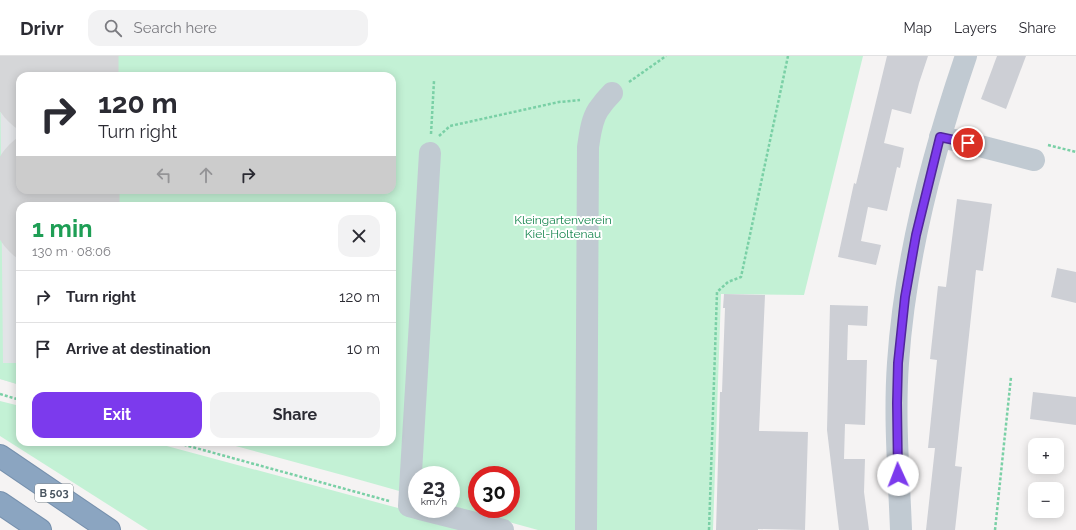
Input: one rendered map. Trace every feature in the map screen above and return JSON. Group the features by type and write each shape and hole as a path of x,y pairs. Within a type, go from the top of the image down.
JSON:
{"highway":[{"name":"B 503","path":"0,456 109,530"},
{"path":"0,502 40,530"}],"street":[{"path":"901,530 897,447 897,403 898,363 905,297 916,235 940,137 966,56"},
{"path":"586,530 588,147 594,118 598,110 612,93"},
{"path":"940,137 1034,160"},
{"path":"417,466 430,153"},
{"path":"455,518 503,530"}],"path":[{"path":"430,153 438,137 450,126 559,102 578,100 612,93 666,56"},
{"path":"709,530 717,292 728,282 741,277 788,56"},
{"path":"430,153 434,82"},
{"path":"995,530 1011,377"},
{"path":"0,394 16,399"},
{"path":"189,446 408,506"}],"shaded area":[{"path":"0,56 341,56 342,72 16,72 16,194 343,194 343,202 16,202 16,384 0,379"}],"green space":[{"path":"0,56 3,363 16,363 16,384 0,379"},
{"name":"Kleingartenverein Kiel-Holtenau","path":"105,56 863,56 804,295 721,294 713,530 538,530 494,518 520,518 520,466 468,466 468,511 460,508 460,466 408,466 408,493 236,446 396,446 396,202 107,202 106,194 396,194 396,72 105,72"},
{"path":"0,401 16,405 16,446 167,446 408,511 408,518 435,518 480,530 148,530 0,436"}],"building":[{"path":"887,56 928,56 911,114 892,109 884,143 904,148 900,168 897,167 887,211 868,207 861,241 881,245 876,265 838,257 854,183 856,184"},
{"path":"997,56 1026,56 1006,109 981,99"},
{"path":"957,199 992,204 983,271 976,270 955,466 962,467 955,530 926,530 935,448 928,448 937,360 930,359 938,286 946,287"},
{"path":"1057,268 1076,272 1076,303 1051,297"},
{"path":"724,294 765,295 759,431 808,432 805,530 716,530 720,392 722,392 725,308 723,308"},
{"path":"830,305 868,306 867,326 848,325 847,360 867,360 865,425 845,424 844,459 865,459 864,492 869,530 839,530 827,430"},
{"path":"1033,392 1076,397 1076,425 1030,419"}],"runway":[{"path":"54,56 54,72"},
{"path":"55,194 55,202"}],"route":[{"path":"898,475 898,363 905,297 916,235 940,137 968,143"}]}
